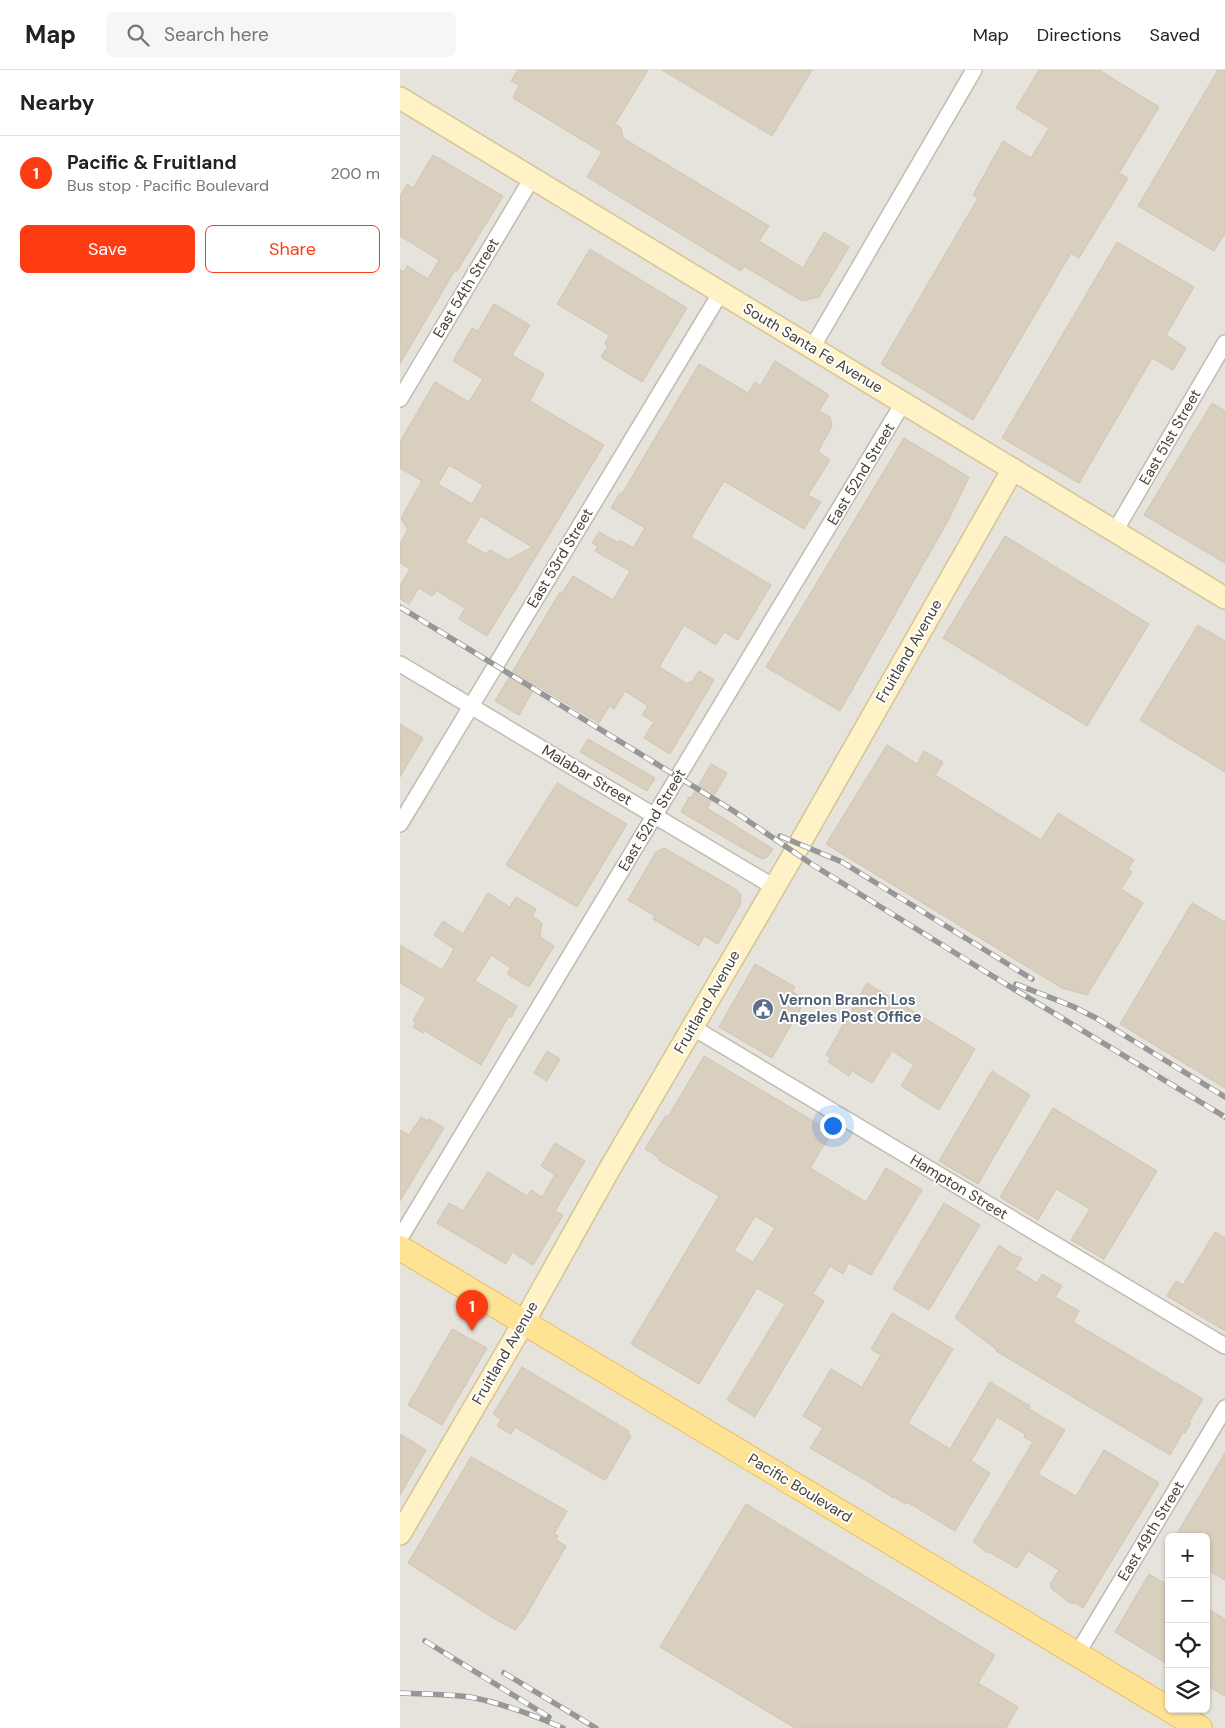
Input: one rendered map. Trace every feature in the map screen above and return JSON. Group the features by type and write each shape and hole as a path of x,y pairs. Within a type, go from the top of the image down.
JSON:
{"main road":[{"name":"Pacific Boulevard","path":"400,1248 1200,1728"}],"street":[{"path":"812,348 974,70"},
{"name":"South Santa Fe Avenue","path":"400,98 1225,598"},
{"name":"East 54th Street","path":"400,399 532,178"},
{"name":"East 53rd Street","path":"400,824 721,292"},
{"name":"East 51st Street","path":"1115,531 1225,343"},
{"name":"East 52nd Street","path":"400,1238 903,403"},
{"name":"Fruitland Avenue","path":"400,1534 774,887 1012,469"},
{"name":"Malabar Street","path":"400,664 774,887"},
{"name":"Hampton Street","path":"692,1027 1225,1346"},
{"name":"East 49th Street","path":"1076,1654 1225,1408"}],"shaded area":[{"path":"400,70 1225,70 1225,1728 400,1728"}],"building":[{"path":"518,70 648,70 615,124 621,128 623,138 769,226 759,241 803,268 824,232 849,247 819,297 802,301 744,266 741,271 587,177 602,152 513,98 519,85 511,81"},
{"path":"662,70 812,70 772,136"},
{"path":"1039,70 1099,70 1159,107 1119,173 1128,178 1079,258 1071,253 973,420 881,364 978,198 973,195 1003,141 1031,158 1049,128 1016,108"},
{"path":"1218,70 1225,70 1225,233 1214,251 1138,206"},
{"path":"433,155 503,196 457,271 455,270 400,364 400,269 404,272 407,266 428,279 439,260 400,236 400,196 407,184 413,188"},
{"path":"1117,242 1194,287 1166,335 1186,348 1173,370 1152,358 1079,483 1002,438"},
{"path":"590,249 687,308 642,382 601,357 608,346 605,344 609,335 557,304"},
{"path":"494,304 530,325 512,355 544,374 530,401 604,445 487,636 459,619 465,608 437,591 432,596 419,588 409,604 400,599 400,586 410,569 400,563 400,543 408,530 401,518 422,481 400,468 400,442 435,382 469,402 483,379 453,361 472,328 478,331","holes":["449,465 483,485 472,504 438,484","481,516 532,547 508,560 490,550 486,554 465,542"]},
{"path":"775,361 829,395 819,411 830,417 832,426 818,452 830,460 808,495 821,502 804,529 724,481 707,509 691,537 771,585 738,640 724,632 716,645 684,625 659,667 688,684 690,681 692,682 699,671 714,680 670,754 644,738 654,722 642,715 648,706 625,691 614,709 609,706 599,723 536,685 519,715 495,701 560,592 562,593 573,576 613,600 630,571 595,551 598,546 592,543 599,532 619,543 620,540 633,548 645,528 611,508 620,493 622,494 699,364 748,393 755,382 760,386"},
{"path":"1212,403 1225,411 1225,563 1144,515"},
{"path":"904,438 969,477 950,517 840,711 766,667"},
{"path":"1005,536 1149,624 1087,726 943,638"},
{"path":"1198,625 1225,641 1225,772 1140,720"},
{"path":"400,724 423,738 400,777"},
{"path":"588,739 655,778 647,791 580,752"},
{"path":"887,745 917,764 924,751 943,762 935,775 1041,840 1058,813 1134,860 1128,870 1132,872 1121,889 1143,903 1087,995 1062,988 826,844"},
{"path":"711,764 727,773 707,808 773,849 767,857 763,859 758,857 681,812"},
{"path":"557,783 627,824 577,907 506,865"},
{"path":"664,848 737,890 741,895 740,905 718,944 704,936 699,946 653,919 655,916 628,900 656,852"},
{"path":"488,893 510,907 516,897 536,909 532,916 542,923 540,937 554,946 529,987 507,974 511,968 491,955 475,981 517,1006 511,1018 509,1016 481,1065 425,1031 423,1033 413,1027 416,1022 413,1020 426,998 400,983 400,945 442,970 454,949 434,935 443,921 463,934"},
{"path":"1192,903 1225,922 1225,1088 1120,1024"},
{"path":"755,964 795,987 792,992 806,999 772,1058 719,1027"},
{"path":"867,983 975,1049 939,1110 901,1086 914,1065 892,1051 872,1083 852,1071 849,1076 828,1062 831,1058 826,1055"},
{"path":"547,1051 560,1059 547,1081 534,1073"},
{"path":"704,1056 832,1132 810,1168 866,1202 886,1168 922,1190 871,1275 849,1263 843,1274 830,1266 813,1294 824,1301 755,1417 727,1400 785,1304 757,1288 699,1384 631,1344 719,1196 660,1161 654,1154 645,1149 666,1115 668,1117","holes":["755,1216 775,1228 753,1262 734,1251"]},
{"path":"992,1071 1030,1095 978,1184 939,1161"},
{"path":"1053,1108 1157,1171 1104,1259 1071,1240 1090,1209 1056,1189 1038,1220 1000,1197"},
{"path":"421,1117 428,1121 429,1119 444,1128 400,1201 400,1130 409,1135"},
{"path":"555,1143 585,1161 555,1211 563,1215 533,1265 512,1252 506,1264 437,1223 449,1203 463,1211 488,1172 527,1196 531,1190 542,1197 555,1175 541,1166"},
{"path":"944,1203 980,1225 929,1310 893,1289"},
{"path":"1215,1232 1225,1238 1225,1331 1167,1296 1176,1281 1183,1285"},
{"path":"999,1245 1022,1258 1015,1269 1037,1283 1042,1274 1062,1286 1055,1297 1079,1311 1073,1322 1203,1399 1189,1422 1191,1423 1185,1433 1183,1432 1170,1455 996,1351 955,1318"},
{"path":"892,1313 953,1349 908,1423 922,1432 950,1449 990,1382 1030,1406 1029,1409 1065,1430 1038,1474 1076,1496 1104,1450 1159,1483 1083,1608 1076,1603 1070,1603 1052,1589 1050,1584 1059,1570 1028,1551 1017,1568 988,1553 973,1542 1033,1442 1024,1437 1025,1434 997,1417 971,1461 990,1473 955,1531 907,1502 906,1504 893,1498 810,1448 823,1428 803,1416 831,1369 862,1387 881,1355 871,1349"},
{"path":"452,1329 487,1348 442,1425 408,1405"},
{"path":"522,1367 629,1431 628,1434 631,1436 606,1479 604,1480 515,1427 511,1434 497,1426 501,1419 493,1414"},
{"path":"400,1434 426,1450 400,1495"},
{"path":"1225,1453 1225,1580 1210,1571 1210,1533 1177,1533"},
{"path":"471,1457 567,1511 554,1534 558,1536 556,1540 566,1546 525,1617 515,1630 493,1618 408,1563"},
{"path":"746,1504 995,1655 978,1683 1018,1707 1006,1728 795,1728 660,1647"},
{"path":"1149,1574 1165,1584 1165,1663 1115,1632"},
{"path":"1210,1610 1225,1619 1225,1696 1210,1687"}],"railway":[{"path":"400,607 732,810 813,865 981,969 1225,1117"},
{"path":"780,836 842,862 1032,979"},
{"path":"1016,984 1072,1006 1096,1018 1225,1097"},
{"path":"425,1641 549,1717"},
{"path":"504,1673 596,1728"},
{"path":"400,1693 470,1697 517,1710 563,1728"}],"place":[{"name":"Vernon Branch Los Angeles Post Office","path":"763,1009"},
{"name":"Pacific & Fruitland","path":"472,1331"}]}
